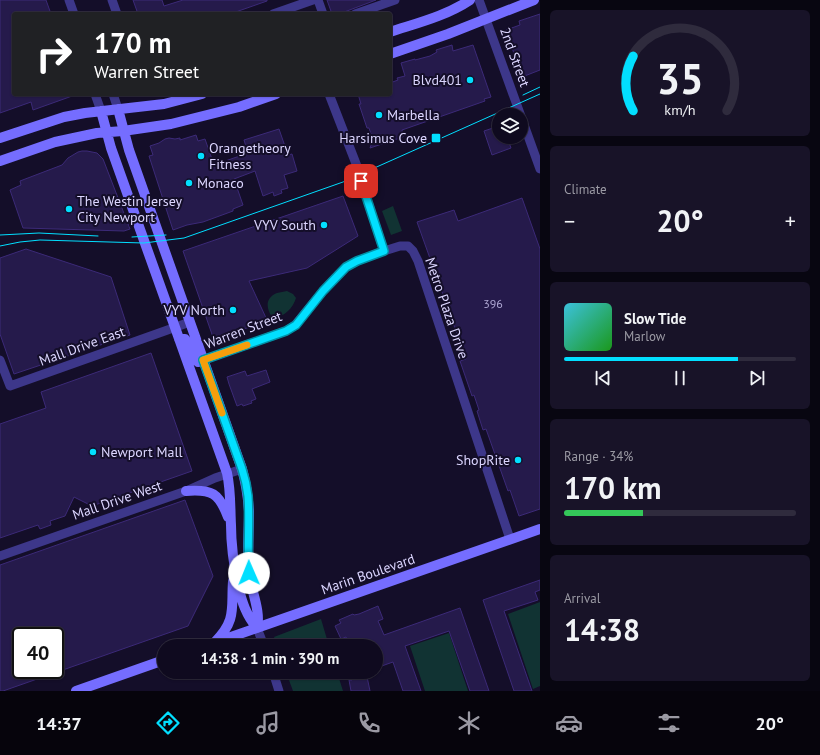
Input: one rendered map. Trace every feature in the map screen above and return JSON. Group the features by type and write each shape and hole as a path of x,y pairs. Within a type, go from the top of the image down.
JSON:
{"street":[{"path":"69,0 73,12"},
{"path":"112,0 116,12"},
{"path":"278,12 313,0"},
{"path":"318,0 323,12"},
{"path":"361,12 394,0"},
{"path":"392,31 440,15 470,0"},
{"name":"2nd Street","path":"479,0 540,169"},
{"path":"392,53 448,34 534,0"},
{"path":"290,7 301,10 302,12"},
{"path":"96,96 111,148 227,473 231,498 231,527 234,569 232,598 233,612 232,617 223,633 215,639"},
{"path":"114,96 131,157 242,469 247,488 249,573 258,615 257,628"},
{"path":"0,138 64,117 164,104 194,96"},
{"path":"0,161 56,142 92,134 171,124 239,107 270,96"},
{"path":"330,96 360,174 384,251"},
{"name":"Metro Plaza Drive","path":"384,251 400,246 408,246 413,251 418,261 510,539"},
{"name":"Warren Street","path":"203,360 286,331 296,325 323,291 346,267 357,261 384,251"},
{"name":"Mall Drive East","path":"0,360 10,386 190,322"},
{"path":"179,339 184,340 190,347 195,359 198,362 203,360"},
{"name":"Mall Drive West","path":"0,556 186,491 227,473 242,469"},
{"path":"186,491 205,490 217,497 223,505 231,527"},
{"name":"Marin Boulevard","path":"224,639 540,529"},
{"path":"234,569 244,607 248,617 257,628 261,639"},
{"path":"76,691 157,662"},
{"path":"275,679 279,691"}],"green space":[{"path":"393,206 402,231 391,235 382,211"},
{"path":"287,291 293,294 296,298 293,305 284,315 272,317 268,307 270,298 277,293"},
{"path":"540,602 540,686 533,689 508,614"},
{"path":"321,619 327,639 275,639 274,637"},
{"path":"449,633 468,691 425,691 410,646"},
{"path":"289,679 339,679 343,691 293,691"}],"building":[{"path":"0,0 46,0 50,12 12,12 12,96 72,96 33,110 31,102 0,113"},
{"path":"133,0 162,0 164,6 183,0 267,0 236,12 137,12"},
{"path":"327,0 376,0 344,12 331,12"},
{"path":"540,14 540,70 522,77 506,30 520,25 519,21"},
{"path":"452,45 453,51 473,45 491,97 484,99 485,101 402,130 403,137 370,148 373,140 369,128 367,128 359,104 361,104 359,96 392,96 392,82 398,80 397,78 405,76 401,63 430,56 437,52 436,50"},
{"path":"492,128 492,144 510,144 511,148 492,155 484,131"},
{"name":"Monaco","path":"279,129 288,155 292,154 297,171 284,175 288,188 281,190 282,193 274,196 273,192 263,196 255,171 234,179 243,205 233,209 233,211 203,222 187,225 173,230 149,156 153,155 150,146 169,138 180,138 180,140 196,135 198,141 205,139 214,165 248,153 244,140"},
{"name":"The Westin Jersey City Newport","path":"82,151 97,153 103,159 130,229 124,231 23,228 10,190 21,185 20,181 62,165 68,158"},
{"path":"343,196 358,236 307,268 249,281 267,320 265,323 225,334 227,338 215,343 183,251"},
{"path":"522,198 540,249 540,509 519,516 510,490 508,491 486,429 483,430 474,395 472,396 460,361 466,359 417,222 454,210 458,221"},
{"path":"26,249 111,277 130,335 14,374 0,334 0,258"},
{"name":"Newport Mall","path":"151,353 192,471 92,506 74,497 65,516 50,521 51,525 40,529 38,525 0,538 0,424 46,408 41,392"},
{"path":"266,370 270,382 252,389 256,399 251,401 252,403 237,406 227,377 245,371 247,376"},
{"path":"185,500 213,576 188,626 64,670 64,627 12,627 12,679 37,679 0,691 0,565"},
{"path":"540,580 540,590 535,592 538,600 504,611 532,691 514,691 483,600"},
{"path":"378,606 383,619 378,621 384,635 460,608 489,691 470,691 449,631 405,646 421,691 403,691 393,662 383,666 383,639 347,639 346,637 341,639 335,626 341,623 339,620 353,614 359,614"},
{"path":"367,679 370,691 351,691 349,680"}],"tram line":[{"path":"523,95 540,87"},
{"path":"0,246 40,240 144,243 184,238 343,182 540,94"},
{"path":"0,235 39,233 98,236"},
{"path":"132,237 166,235"}],"slow traffic":[{"path":"222,413 203,360 247,345"}],"place":[{"name":"Blvd401","path":"470,80"},
{"name":"Marbella","path":"379,115"},
{"name":"Harsimus Cove","path":"436,138"},
{"name":"Orangetheory Fitness","path":"201,156"},
{"name":"Monaco","path":"189,183"},
{"name":"The Westin Jersey City Newport","path":"69,209"},
{"name":"VYV South","path":"324,225"},
{"name":"VYV North","path":"233,310"},
{"name":"Newport Mall","path":"93,452"},
{"name":"ShopRite","path":"518,460"}],"route":[{"path":"249,573 249,512 246,480 203,360 286,331 296,325 323,291 346,267 357,261 384,251 361,181"}]}
